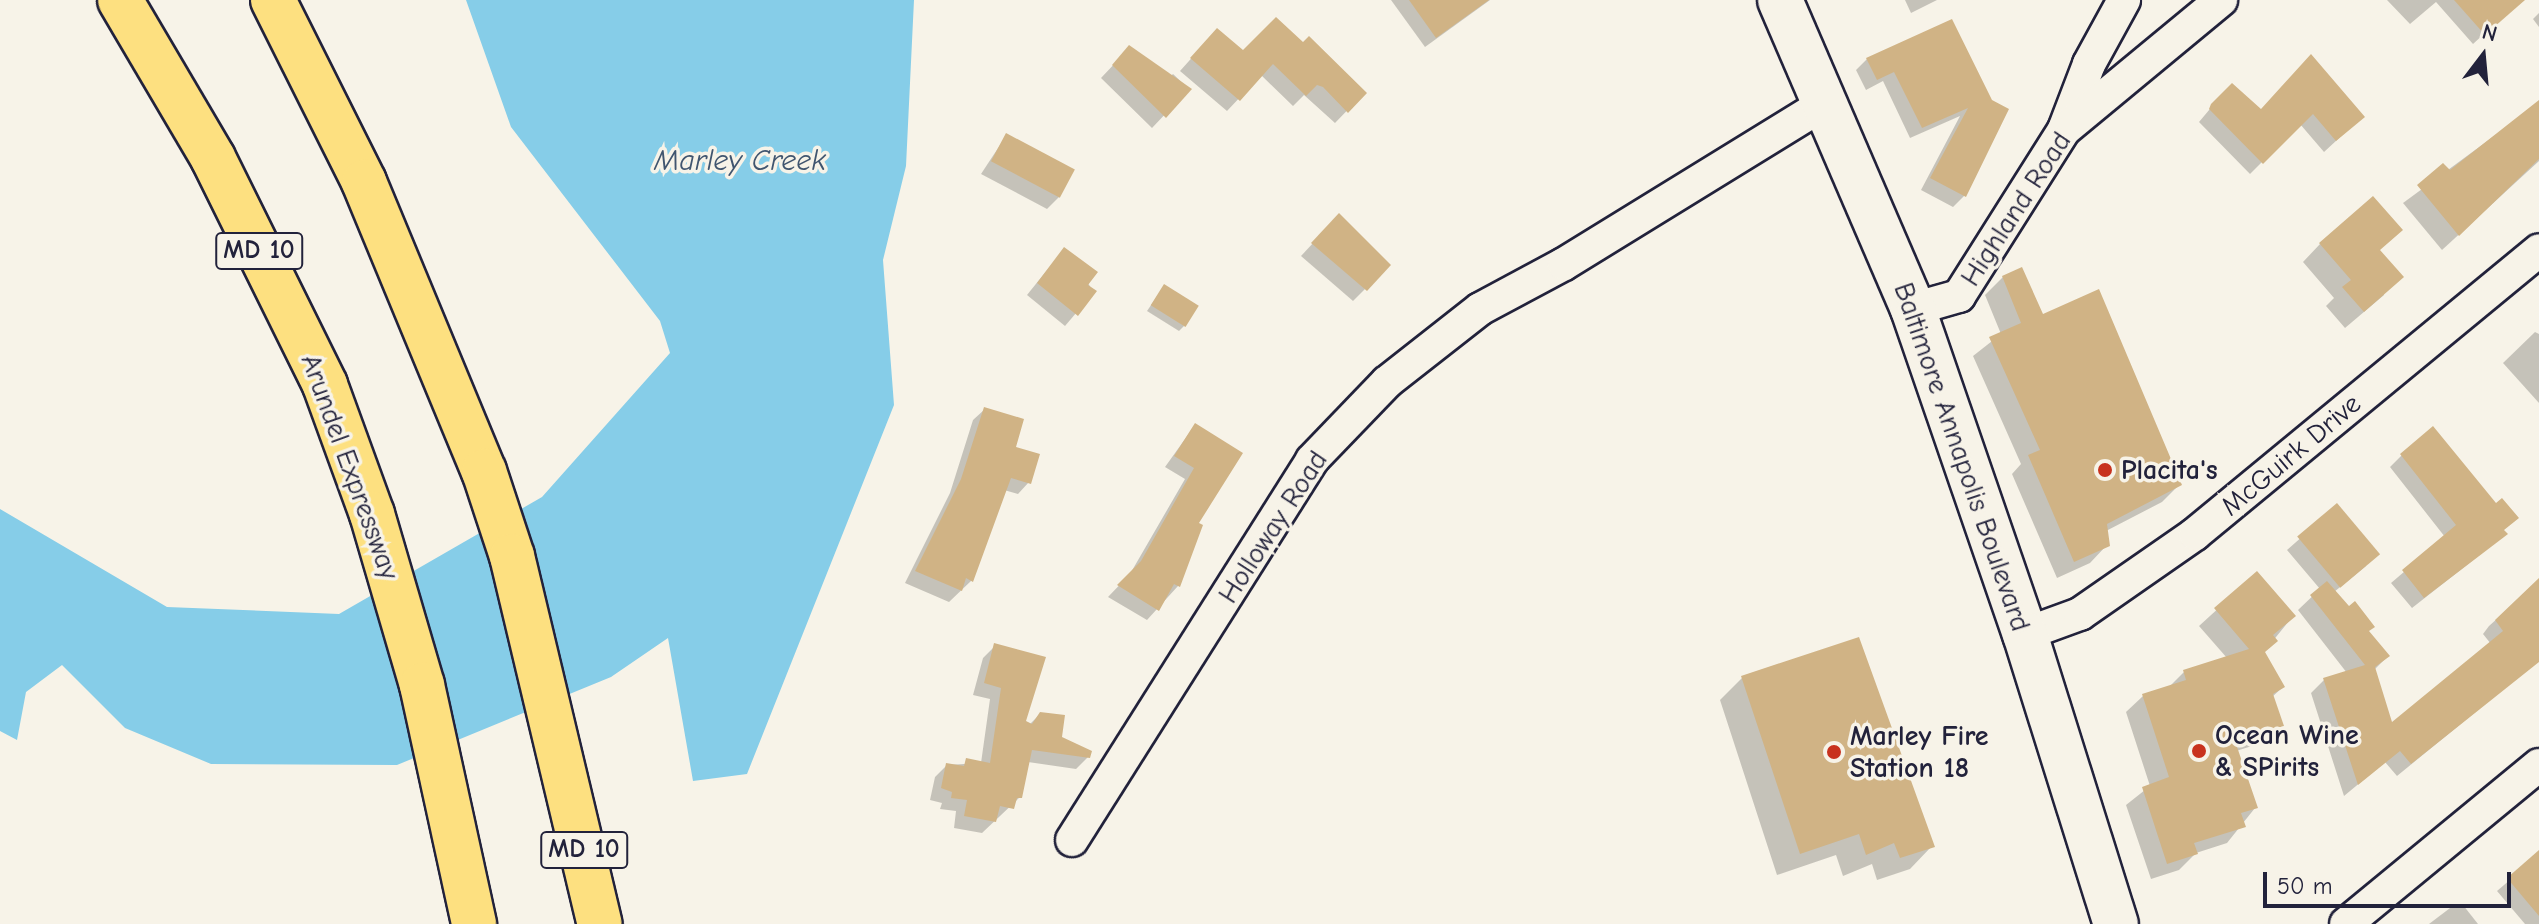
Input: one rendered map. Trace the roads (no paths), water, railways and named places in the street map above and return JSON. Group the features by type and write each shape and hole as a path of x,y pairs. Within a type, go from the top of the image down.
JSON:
{"highway":[{"name":"Arundel Expressway","path":"120,0 213,158 325,385 372,514 422,685 474,924"},
{"name":"MD 10","path":"273,0 364,182 484,471 512,556 569,777 600,924"}],"main road":[{"name":"Baltimore Annapolis Boulevard","path":"1780,0 1827,102 1913,309 2025,634 2116,924"}],"street":[{"path":"2064,130 2089,64 2124,0"},
{"name":"Highland Road","path":"1913,309 1959,296 2064,130 2221,0"},
{"name":"Holloway Road","path":"1072,840 1312,460 1387,382 1480,309 1564,264 1827,102"},
{"name":"McGuirk Drive","path":"2025,634 2080,614 2195,534 2539,250"},
{"path":"2346,924 2539,765"}],"water":[{"name":"Marley Creek","path":"466,0 914,0 906,166 883,260 894,405 747,774 693,781 668,638 611,677 397,765 211,764 125,728 62,665 26,692 17,740 0,731 0,509 167,607 339,614 542,497 670,353 660,321 511,127"}],"place":[{"name":"Placita's","path":"2105,470"},
{"name":"Ocean Wine & SPirits","path":"2199,751"},
{"name":"Marley Fire Station 18","path":"1834,752"}]}
